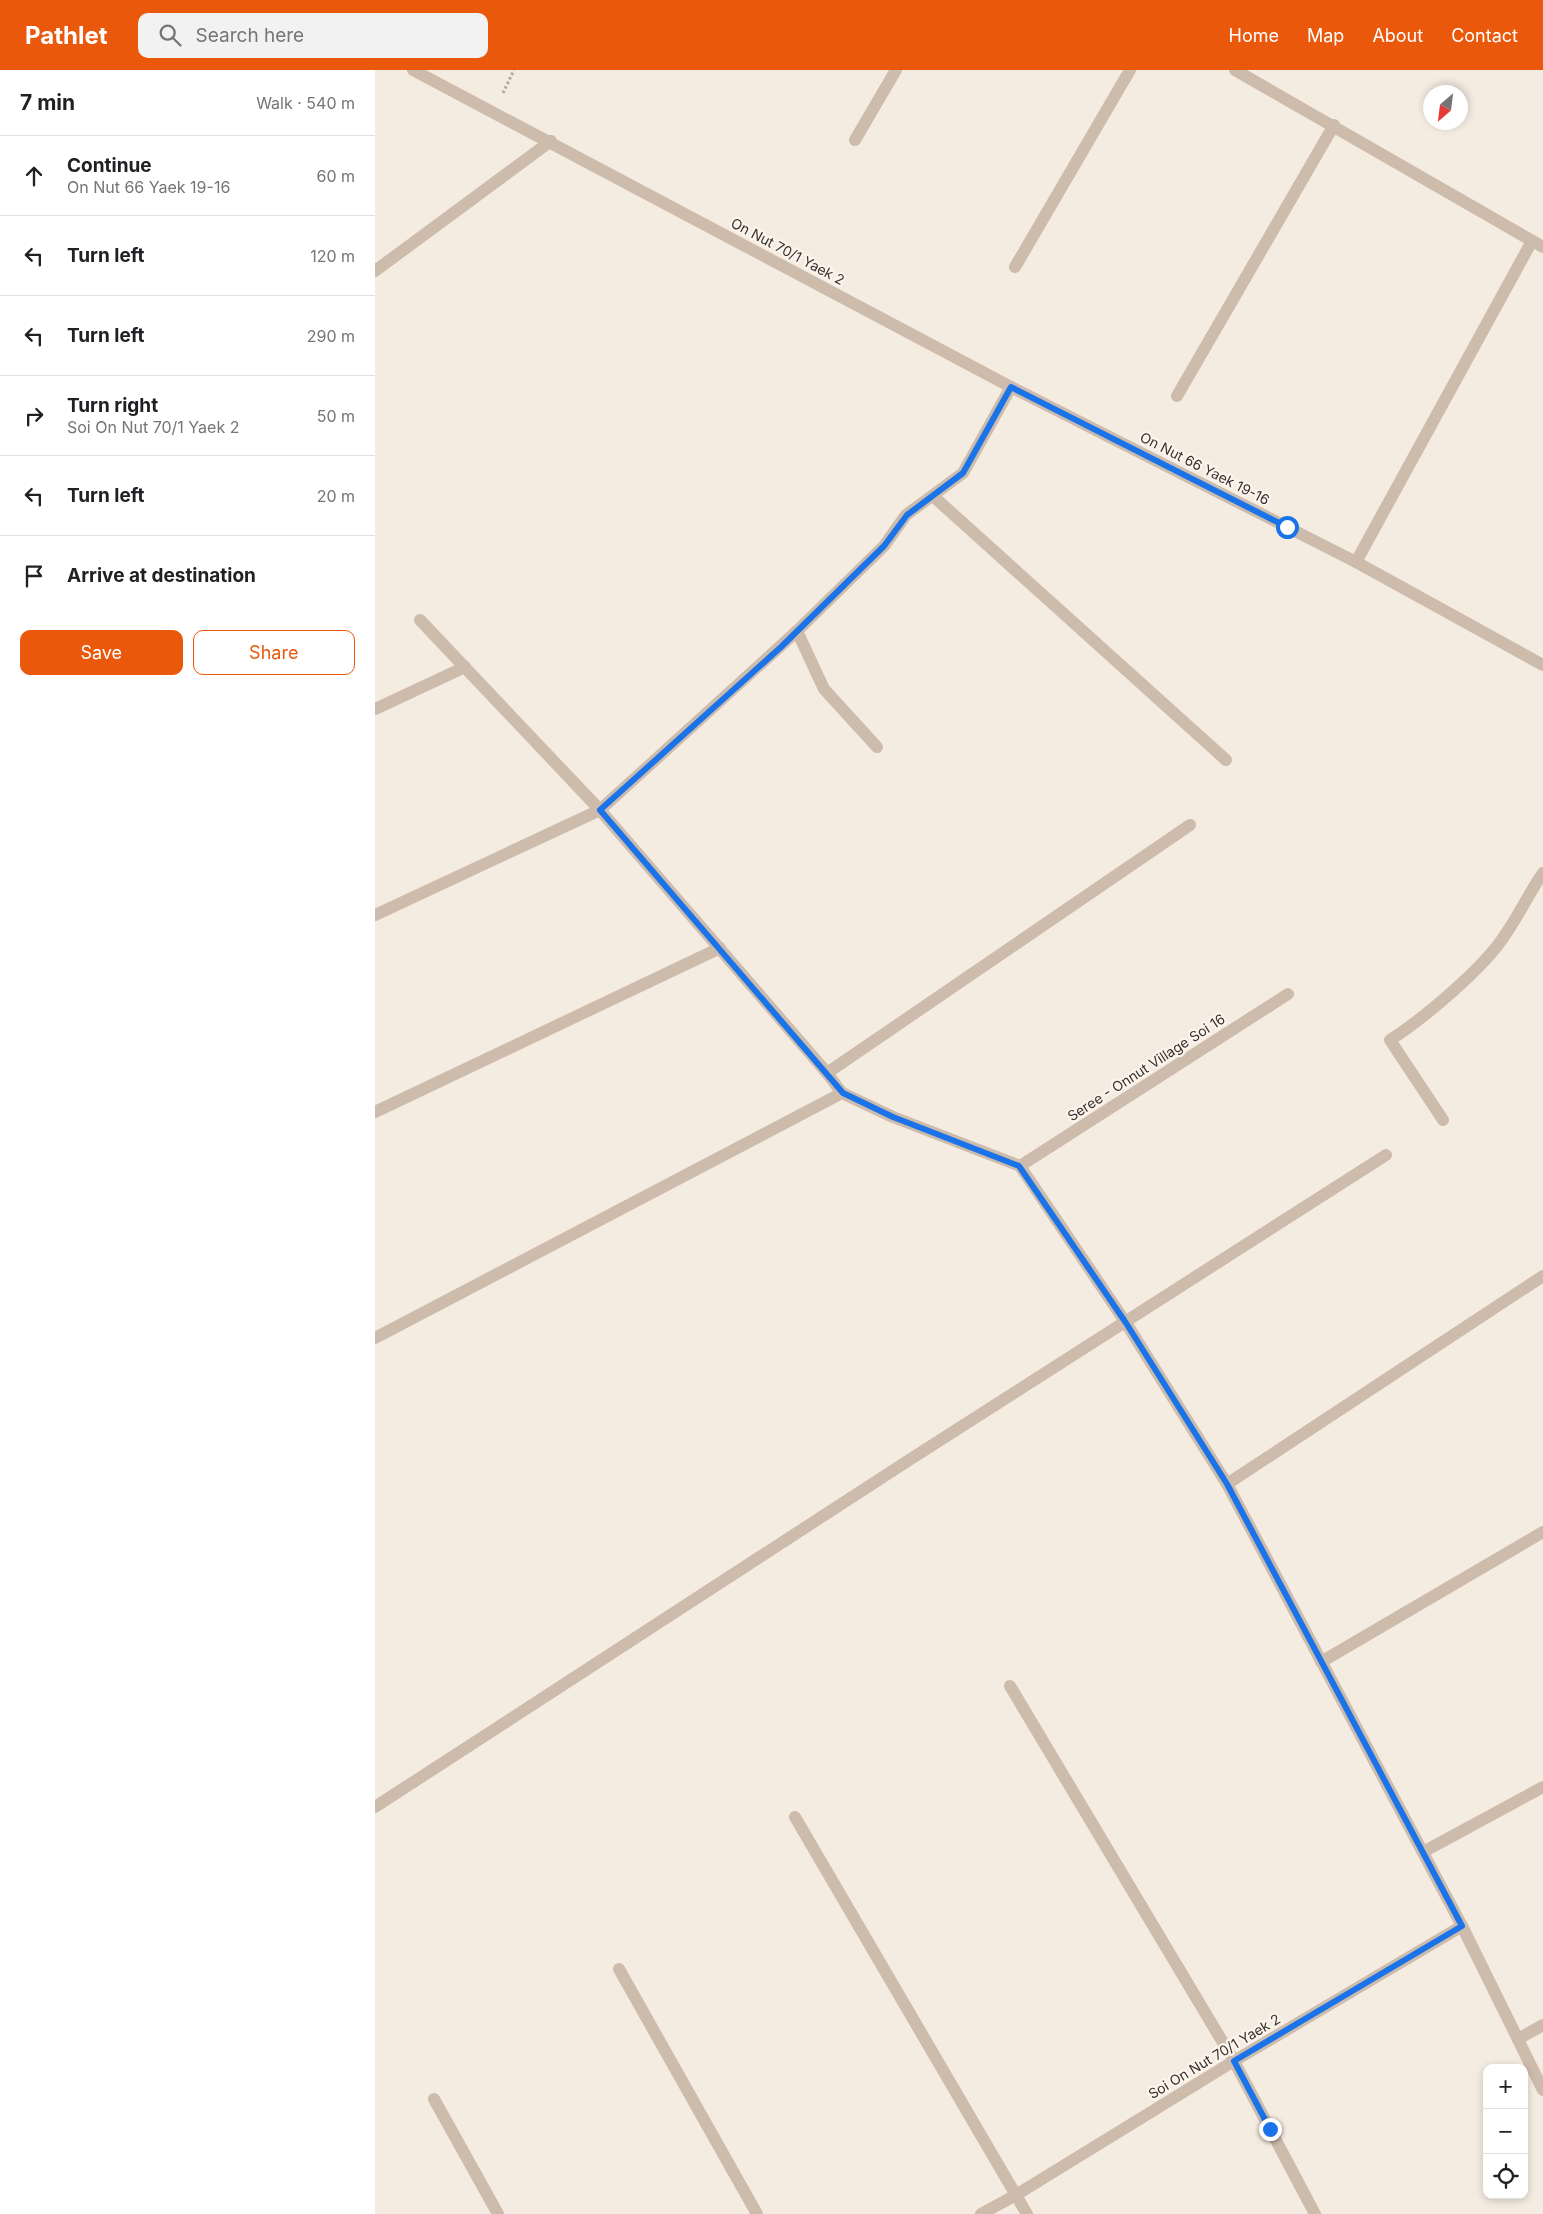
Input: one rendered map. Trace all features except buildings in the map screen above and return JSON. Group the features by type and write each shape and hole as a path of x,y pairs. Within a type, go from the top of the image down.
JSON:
{"street":[{"name":"On Nut 70/1 Yaek 2","path":"413,70 551,141 1011,387"},
{"path":"855,140 896,70"},
{"path":"1015,268 1130,70"},
{"path":"1235,70 1538,244 1356,562"},
{"path":"1177,396 1333,125"},
{"path":"375,271 551,141"},
{"path":"375,915 600,810 797,631 884,546 907,515 963,473 1011,387"},
{"name":"On Nut 66 Yaek 19-16","path":"1011,387 1356,562 1543,665"},
{"path":"933,496 1226,760"},
{"path":"420,620 600,810 843,1093 893,1117 1019,1166 1126,1323 1227,1484 1462,1926 1543,2090"},
{"path":"797,631 824,689 877,747"},
{"path":"375,709 465,667"},
{"path":"827,1073 1190,826"},
{"path":"1443,1120 1390,1040 1404,1031 1465,979 1498,944 1543,873"},
{"path":"375,1112 720,948"},
{"name":"Seree - Onnut Village Soi 16","path":"1019,1166 1288,994"},
{"path":"375,1338 843,1093"},
{"path":"375,1807 906,1462 1386,1155"},
{"path":"1227,1484 1543,1276"},
{"path":"1321,1662 1543,1532"},
{"path":"1010,1686 1234,2061 1315,2214"},
{"path":"1423,1852 1543,1787"},
{"path":"795,1817 1027,2214"},
{"name":"Soi On Nut 70/1 Yaek 2","path":"981,2214 1016,2195 1234,2061 1462,1926"},
{"path":"619,1969 757,2214"},
{"path":"1518,2039 1543,2026"},
{"path":"434,2099 498,2214"}],"route":[{"path":"1270,2129 1234,2061 1462,1926 1227,1484 1126,1323 1019,1166 893,1117 843,1093 712,938 600,810 781,647 884,546 907,515 963,473 1011,387 1287,527"}]}
